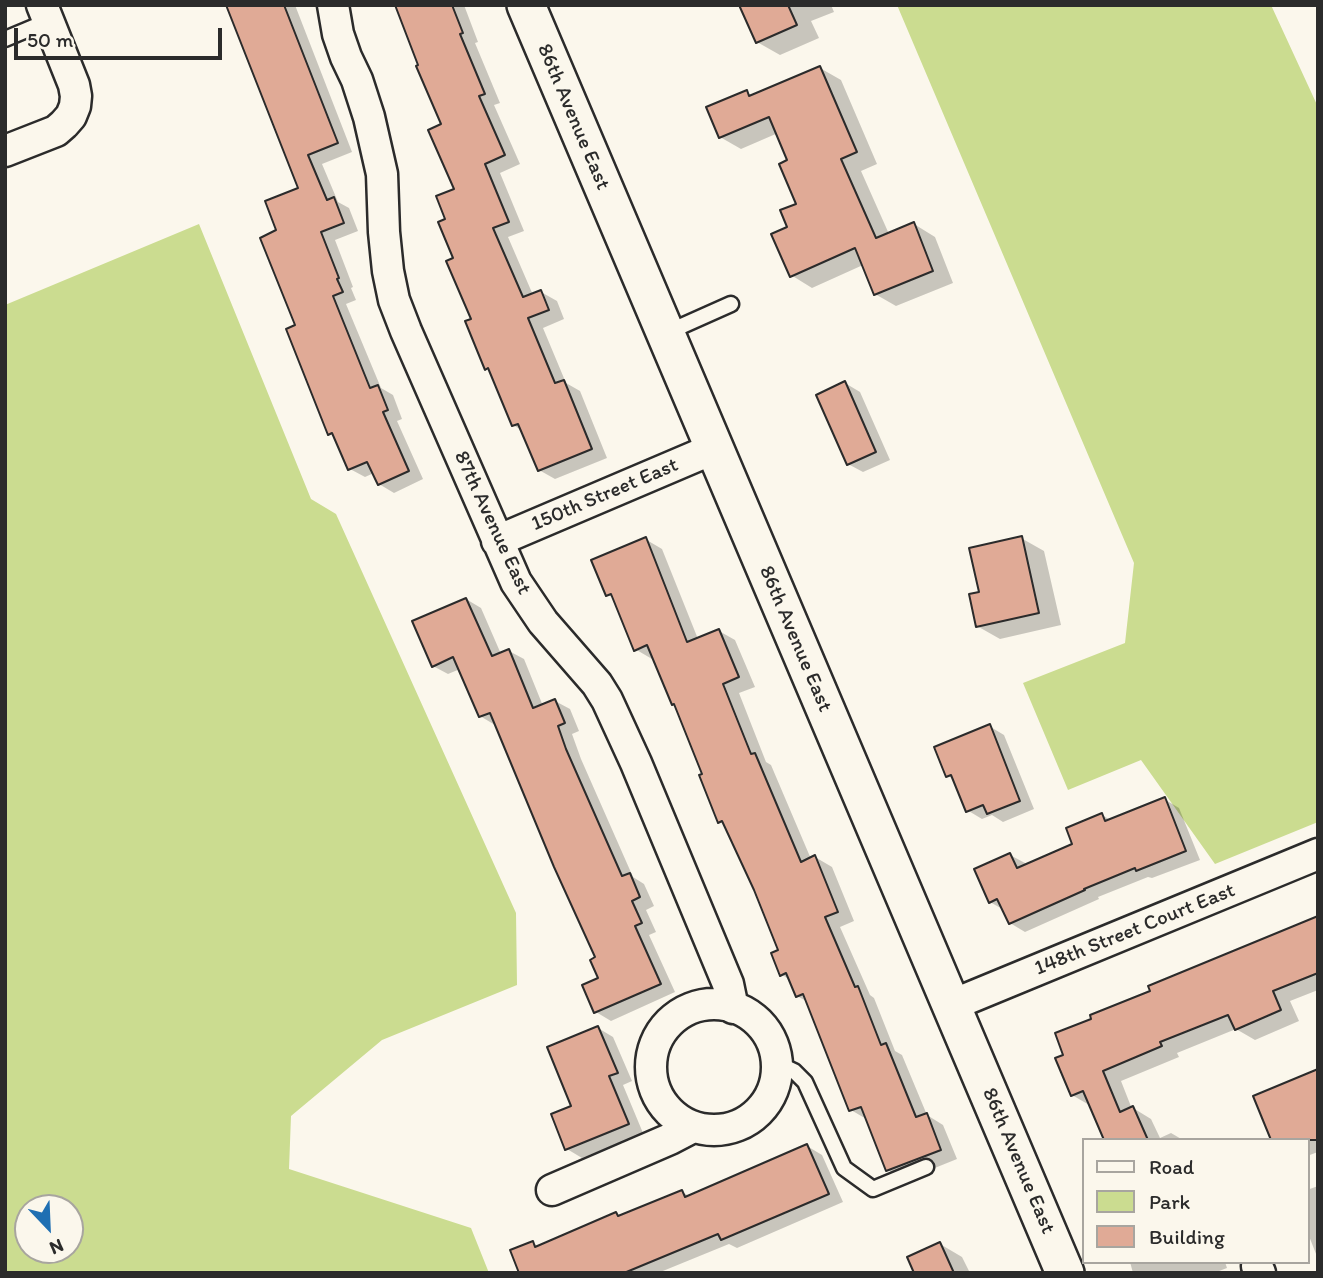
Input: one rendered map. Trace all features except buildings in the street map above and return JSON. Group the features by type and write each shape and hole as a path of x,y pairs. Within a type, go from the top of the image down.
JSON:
{"street":[{"name":"87th Avenue East","path":"333,5 338,34 365,104 382,174 388,271 394,300 411,344 516,582 543,622 597,684 607,700 728,984 733,1008"},
{"name":"86th Avenue East","path":"526,5 1065,1273"},
{"path":"5,151 56,131 71,116 75,106 74,85 45,13"},
{"name":"150th Street East","path":"497,541 713,449"},
{"name":"148th Street Court East","path":"952,1005 1318,855"},
{"path":"705,1004 726,1005 745,1012 761,1026 772,1043 777,1063 775,1083 767,1102 752,1117 734,1127 713,1131 693,1127 674,1117 660,1101 652,1082 651,1061 656,1041 668,1024 685,1011 705,1004"},
{"path":"552,1191 693,1127"}],"lane":[{"path":"5,39 45,13"},
{"path":"665,334 731,304"},
{"path":"777,1063 794,1071 805,1082 844,1168 873,1189 926,1167"}],"green space":[{"path":"897,5 1271,5 1318,107 1318,822 1215,864 1141,760 1068,790 1023,683 1125,643 1134,563"},
{"path":"199,224 311,499 336,514 516,913 517,985 382,1040 291,1116 289,1169 471,1228 489,1273 5,1273 5,305"}]}
